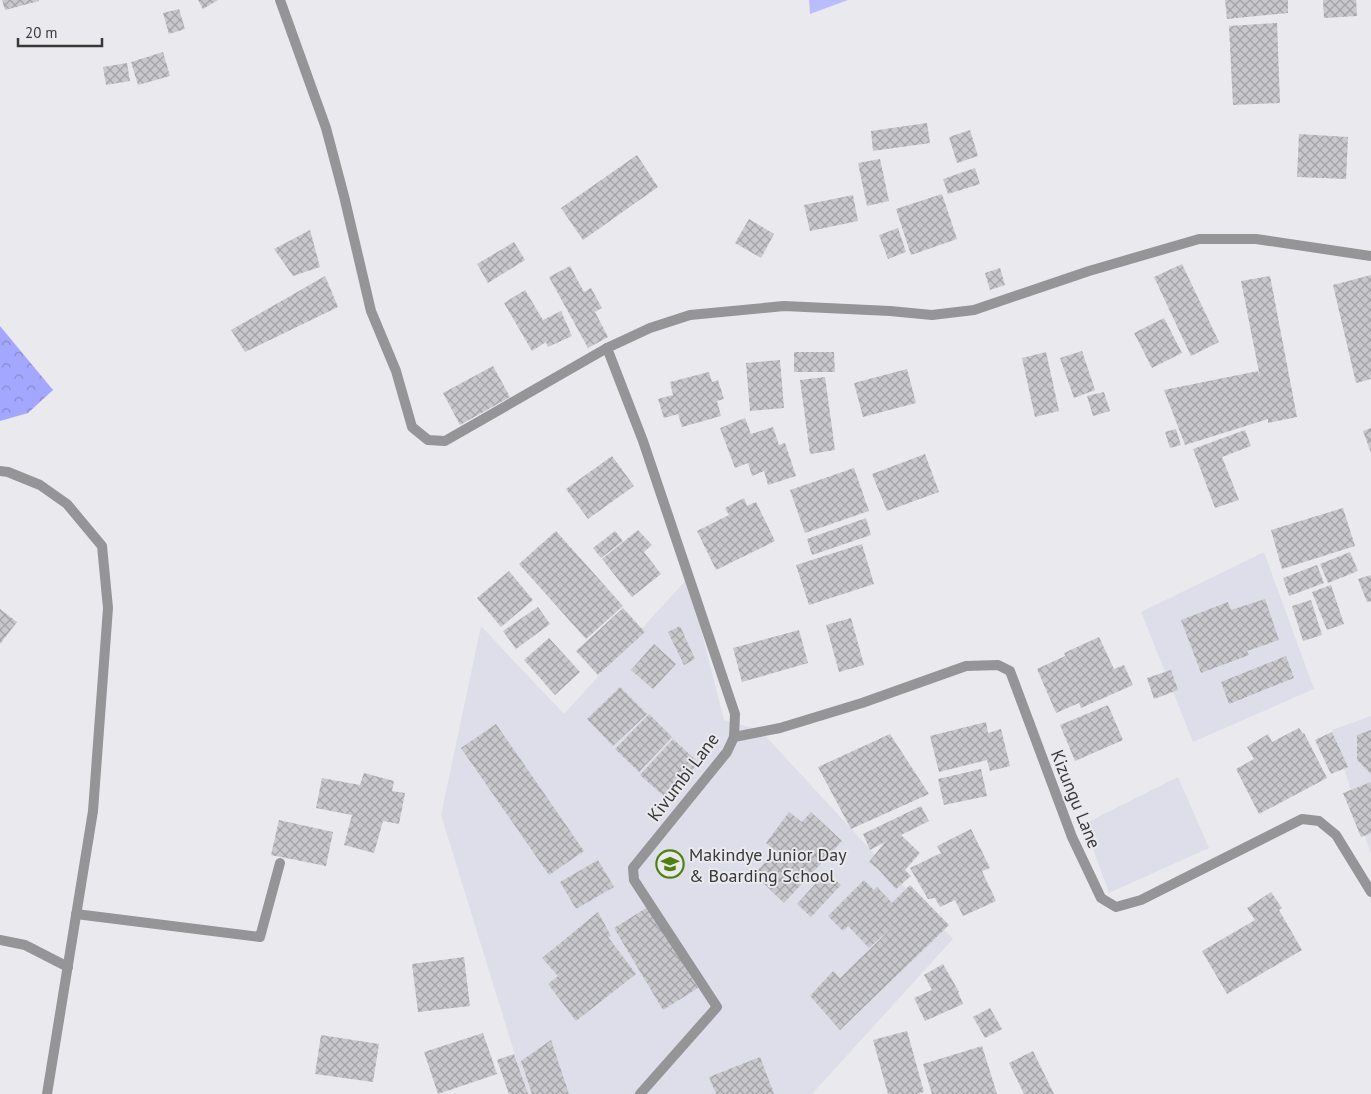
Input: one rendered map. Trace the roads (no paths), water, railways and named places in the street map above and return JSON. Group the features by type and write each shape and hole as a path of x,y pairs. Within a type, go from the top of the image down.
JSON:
{"street":[{"path":"280,0 326,128 372,311 396,372 412,426 428,440 445,441 607,348 650,328 690,315 784,306 932,315 974,310 1089,271 1199,239 1256,239 1371,256"},
{"name":"Kivumbi Lane","path":"607,348 643,441 735,714 734,737 727,752 632,868 634,880 717,1007 640,1094"},
{"path":"0,472 8,472 40,485 67,504 102,546 108,608 93,811 47,1094"},
{"name":"Kizungu Lane","path":"734,737 780,728 862,703 966,666 998,665 1010,671 1076,846 1101,898 1116,907 1141,900 1302,819 1319,820 1336,835 1370,886"},
{"path":"76,914 260,937 280,863"},
{"path":"0,940 25,945 68,967"}],"place":[{"name":"Makindye Junior Day & Boarding School","path":"670,864"}]}
